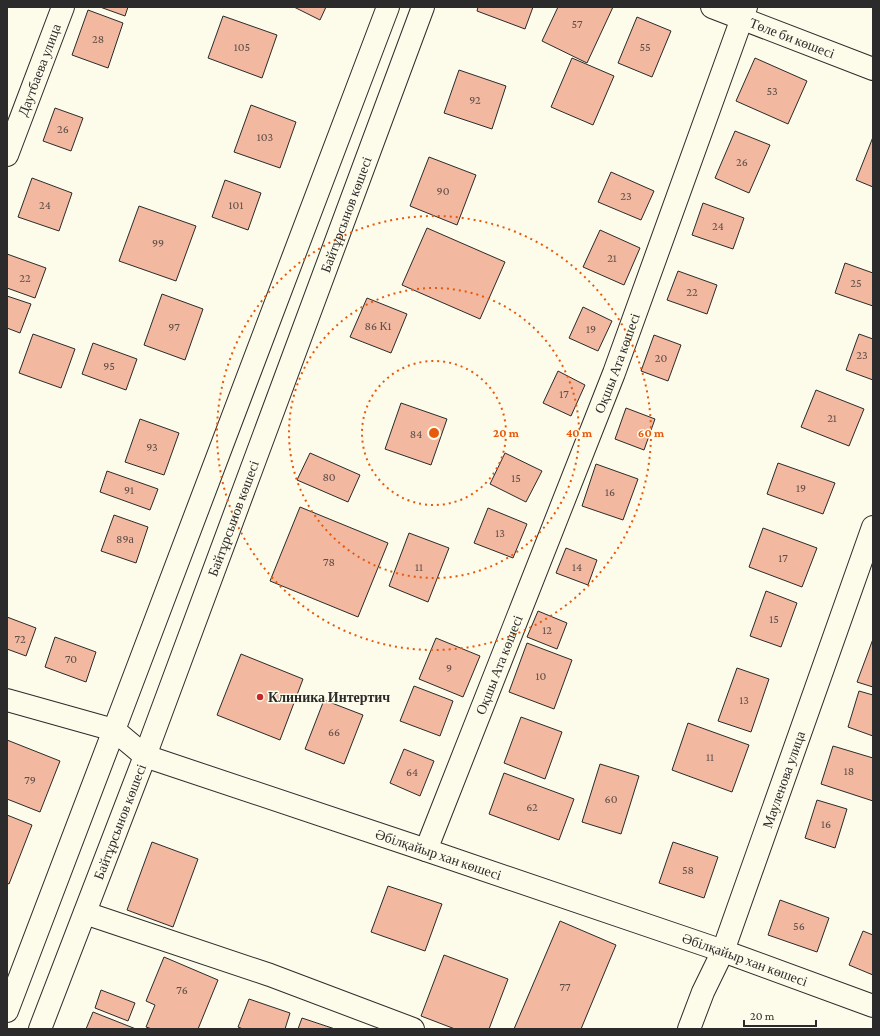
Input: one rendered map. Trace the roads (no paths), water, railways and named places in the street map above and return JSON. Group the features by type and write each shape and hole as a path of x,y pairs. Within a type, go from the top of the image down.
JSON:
{"street":[{"name":"Даутбаева улица","path":"7,155 63,7"},
{"path":"7,1011 388,7"},
{"name":"Байтұрсынов көшесі","path":"40,1029 145,756 423,7"},
{"name":"Төле би көшесі","path":"712,7 744,13 873,69"},
{"name":"Оқшы Ата көшесі","path":"426,850 614,373 744,13"},
{"name":"Мауленова улица","path":"689,1029 702,992 723,951 873,527"},
{"name":"Әбілқайыр хан көшесі","path":"7,700 114,730 145,756 723,951 873,1006"},
{"path":"85,913 270,975 413,1029"}],"place":[{"name":"Клиника Интертич","path":"260,697"}]}
